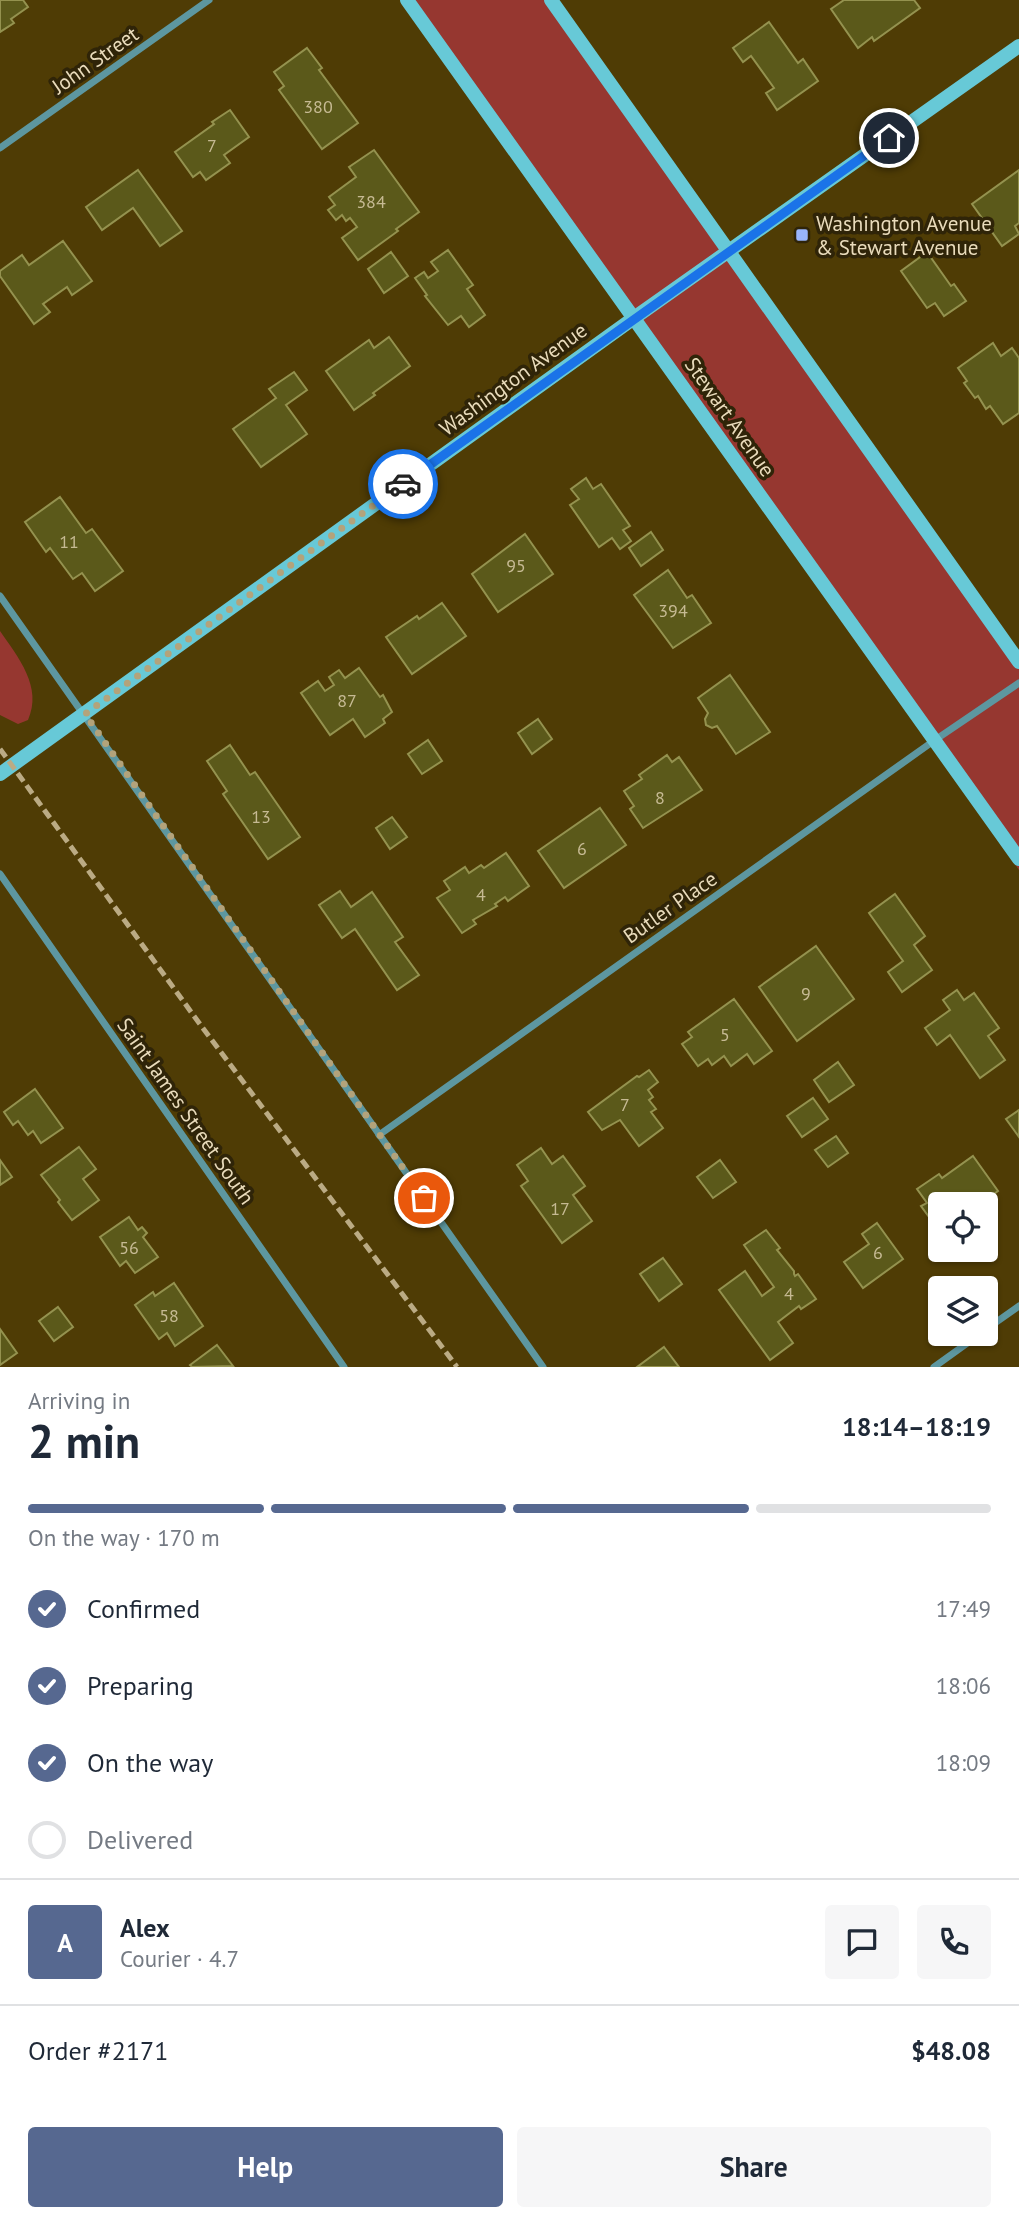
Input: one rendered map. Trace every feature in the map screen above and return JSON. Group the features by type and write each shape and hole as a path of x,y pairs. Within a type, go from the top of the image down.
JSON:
{"main road":[{"name":"Stewart Avenue","path":"407,0 1019,859"},
{"path":"551,0 1019,662"},
{"name":"Washington Avenue","path":"0,774 634,318 1019,46"}],"street":[{"name":"John Street","path":"0,148 209,0"},
{"path":"0,596 543,1367"},
{"name":"Butler Place","path":"379,1135 1019,683"},
{"name":"Saint James Street South","path":"0,874 344,1367"},
{"path":"998,1321 1019,1306"},
{"path":"934,1367 963,1346"}],"shaded area":[{"path":"403,0 553,0 1019,662 1019,870"},
{"path":"0,631 21,662 30,684 32,708 28,720 18,724 0,715"}],"building":[{"path":"0,0 23,0 28,7 11,19 14,23 0,32"},
{"path":"844,0 914,0 920,8 874,41 872,37 858,48 831,9"},
{"path":"769,22 798,63 803,59 818,81 777,110 766,93 774,88 751,56 743,62 733,48"},
{"path":"307,48 322,68 319,70 358,123 322,149 279,90 284,86 274,72"},
{"path":"230,110 249,137 224,155 230,163 206,180 200,172 193,177 175,152"},
{"path":"374,150 419,212 358,260 342,238 357,227 350,218 346,221 342,215 336,220 328,210 335,205 329,197 356,177 349,167"},
{"path":"138,170 182,231 160,246 133,208 102,230 86,207"},
{"path":"1019,170 1019,223 1015,226 1019,234 1002,246 972,204"},
{"path":"63,241 92,281 72,295 67,287 43,304 50,312 34,324 0,276 0,271 22,255 29,265"},
{"path":"448,250 473,285 467,289 485,315 469,327 461,316 448,325 425,296 427,295 415,278 424,272 428,278 438,271 431,262"},
{"path":"391,252 408,276 384,293 368,269"},
{"path":"927,252 951,286 954,284 966,301 944,316 935,303 927,308 901,271"},
{"path":"389,337 410,366 354,410 326,371 369,340 374,348"},
{"path":"993,343 1001,356 1012,348 1019,358 1019,413 1003,424 990,406 986,409 978,396 975,398 964,383 967,381 958,368"},
{"path":"294,372 307,390 286,405 307,434 261,467 233,429 276,398 269,389"},
{"path":"586,478 593,489 601,484 630,526 623,530 631,541 620,549 612,538 599,547 570,505 579,499 571,489"},
{"path":"60,497 86,533 92,529 123,571 95,591 82,573 73,579 50,548 46,552 25,522"},
{"path":"651,532 663,550 641,566 629,548"},
{"path":"525,534 553,574 498,612 472,574"},
{"path":"668,570 687,598 692,595 711,623 673,648 634,595"},
{"path":"442,603 466,636 412,674 386,637"},
{"path":"359,668 380,697 383,695 392,712 383,719 385,723 365,737 353,719 330,735 301,693 318,681 325,691 334,685 329,677 339,670 345,678"},
{"path":"730,675 770,732 736,754 717,726 712,728 706,725 708,713 698,698"},
{"path":"538,719 552,739 532,754 518,733"},
{"path":"428,740 442,761 422,774 408,754"},
{"path":"230,745 250,775 255,772 300,837 268,859 223,794 227,791 207,761"},
{"path":"667,755 672,762 679,757 702,790 643,828 630,809 634,806 624,791 642,779 639,775"},
{"path":"600,808 626,845 564,888 538,851"},
{"path":"392,817 407,837 390,849 376,828"},
{"path":"506,853 529,886 508,901 505,897 495,904 497,906 473,920 476,924 462,933 437,898 450,890 444,881 465,867 469,873 481,865 484,868"},
{"path":"340,891 351,907 372,892 403,937 395,942 419,975 397,990 355,929 342,938 319,905"},
{"path":"895,894 925,936 914,945 932,970 902,992 888,972 903,961 869,913"},
{"path":"816,946 854,999 797,1041 759,987"},
{"path":"957,990 964,1000 974,993 999,1028 988,1036 1005,1060 980,1078 950,1035 937,1045 925,1028 950,1010 943,1000"},
{"path":"734,999 772,1051 754,1064 747,1054 731,1066 724,1056 712,1065 708,1059 698,1066 682,1044 692,1037 688,1032"},
{"path":"838,1062 854,1085 829,1102 814,1080"},
{"path":"649,1070 658,1082 648,1090 653,1097 649,1100 656,1109 651,1112 663,1128 639,1146 620,1120 602,1130 588,1112"},
{"path":"35,1089 63,1128 41,1143 33,1131 28,1135 18,1121 13,1125 4,1112"},
{"path":"813,1098 828,1119 802,1137 787,1116"},
{"path":"1019,1110 1019,1137 1006,1119"},
{"path":"836,1136 848,1153 828,1167 815,1150"},
{"path":"79,1147 96,1169 83,1179 99,1200 72,1220 41,1175"},
{"path":"541,1148 552,1164 563,1156 585,1186 573,1195 592,1221 562,1243 521,1186 528,1181 517,1165"},
{"path":"973,1156 998,1191 928,1192 928,1216 921,1206 927,1203 917,1189 939,1174 942,1178"},
{"path":"0,1160 12,1177 0,1185"},
{"path":"720,1160 736,1182 713,1198 697,1177"},
{"path":"129,1217 138,1230 142,1227 147,1233 143,1237 158,1257 135,1273 126,1261 120,1266 100,1237"},
{"path":"877,1223 903,1259 863,1288 844,1262 869,1244 862,1234"},
{"path":"766,1230 780,1248 777,1250 795,1276 798,1274 816,1299 801,1309 799,1306 778,1322 793,1343 770,1360 719,1290 745,1271 762,1296 774,1287 744,1245"},
{"path":"663,1258 682,1284 659,1301 640,1274"},
{"path":"174,1283 203,1326 175,1346 167,1333 159,1339 135,1305 153,1292 155,1296"},
{"path":"58,1307 73,1327 54,1341 39,1321"},
{"path":"0,1329 17,1353 0,1365"},
{"path":"217,1345 233,1366 190,1365"},
{"path":"664,1347 679,1367 637,1367"}],"railway":[{"path":"0,749 202,1027 457,1367"}],"way so far":[{"path":"403,484 85,714 424,1198"}],"place":[{"name":"Washington Avenue & Stewart Avenue","path":"802,235"}],"route":[{"path":"403,484 889,138"}]}
